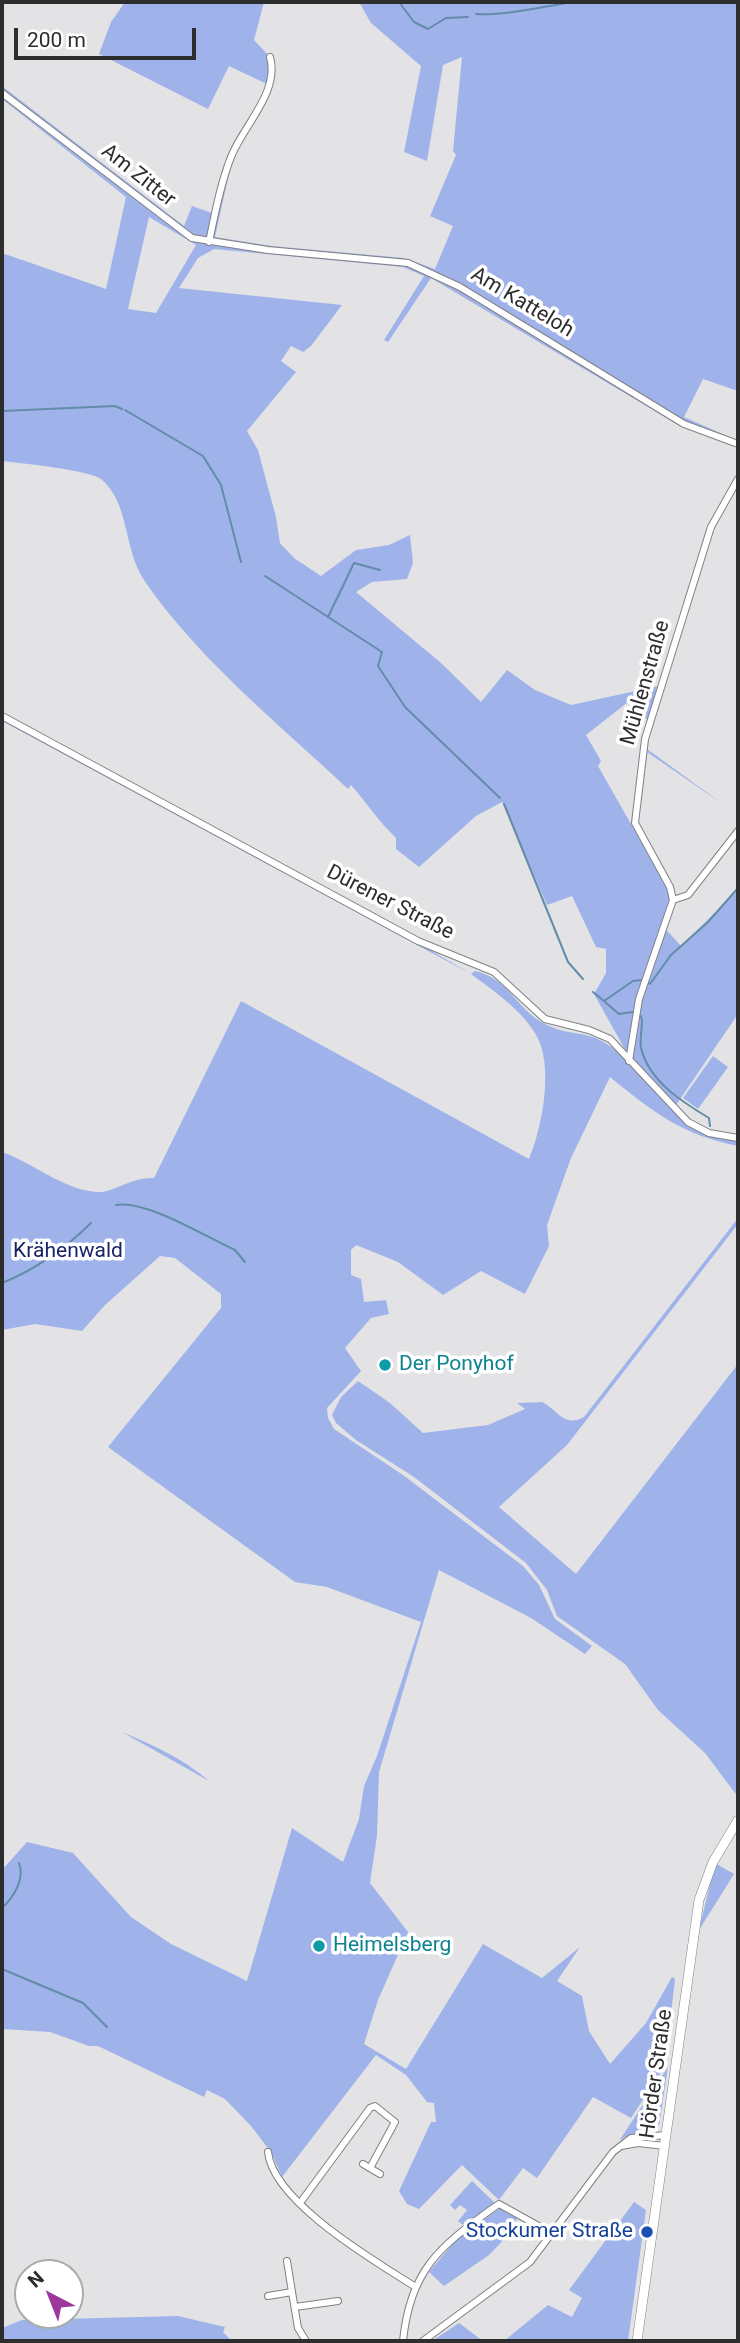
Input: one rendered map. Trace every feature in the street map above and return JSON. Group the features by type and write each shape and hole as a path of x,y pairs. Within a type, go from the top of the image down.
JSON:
{"main road":[{"name":"Hörder Straße","path":"638,2341 700,1894 713,1862 738,1820"}],"street":[{"path":"209,242 231,158 269,85 270,57"},
{"name":"Am Zitter","path":"2,93 183,233 209,242 268,250"},
{"name":"Am Katteloh","path":"268,250 408,263 430,271 684,424 738,444"},
{"name":"Mühlenstraße","path":"673,900 670,887 635,823 645,739 711,527 738,479"},
{"name":"Dürener Straße","path":"2,716 418,941 494,972 545,1019 606,1037 682,1118 700,1129 738,1138"},
{"path":"629,1061 644,981 673,900 688,895 738,831"},
{"path":"300,2203 373,2106 395,2122 366,2166 380,2174"},
{"path":"423,2341 514,2276 553,2234 601,2165 620,2147 636,2136 666,2135"},
{"path":"620,2147 638,2143 664,2146"},
{"path":"268,2152 276,2174 300,2203 333,2232 414,2286"},
{"path":"403,2341 409,2300 414,2286 451,2239 499,2204 553,2234"},
{"path":"287,2260 298,2328 306,2341"},
{"path":"268,2296 292,2292"},
{"path":"295,2307 338,2301"}],"green space":[{"path":"125,2 264,2 254,40 270,57 269,85 229,66 208,109 99,54 111,22"},
{"name":"Krähenwald","path":"359,2 738,2 738,391 703,379 684,417 736,440 738,419 738,443 683,420 680,426 431,278 388,342 384,340 424,276 403,267 214,249 198,258 179,288 342,305 311,346 303,352 291,346 281,361 296,372 247,431 258,450 280,543 294,558 321,576 356,550 389,545 410,535 413,563 407,579 372,582 356,592 441,663 481,702 507,670 535,690 571,705 659,686 706,530 738,472 738,485 715,524 649,739 651,723 628,702 586,735 601,761 598,766 668,889 671,901 661,924 681,946 738,890 738,1014 674,1108 689,1124 738,1141 738,1146 684,1129 640,1101 610,1077 571,1158 547,1225 549,1246 525,1294 481,1271 443,1295 398,1262 356,1245 351,1250 351,1275 361,1279 364,1302 386,1300 389,1314 371,1318 345,1348 361,1371 327,1408 328,1418 334,1429 403,1475 523,1566 539,1585 555,1619 592,1646 585,1654 531,1618 439,1570 379,1772 377,1836 370,1883 408,1932 378,2000 364,2044 406,2069 483,1944 542,1978 580,1947 557,1981 582,1996 589,2031 610,2064 646,2023 672,1977 675,1979 665,2066 631,2118 593,2097 537,2178 523,2168 499,2200 462,2165 419,2209 407,2204 399,2191 431,2122 436,2122 434,2103 427,2102 406,2075 376,2055 282,2177 271,2152 225,2099 207,2090 204,2097 98,2046 89,2046 50,2032 2,2029 2,1870 27,1842 73,1853 131,1917 171,1944 247,1981 292,1828 343,1862 359,1819 364,1786 377,1756 421,1622 327,1587 295,1582 108,1447 221,1308 221,1294 175,1258 160,1256 105,1305 82,1331 35,1324 2,1330 2,1152 84,1190 103,1192 137,1180 154,1178 241,1001 529,1159 538,1131 544,1096 541,1046 522,1016 471,974 475,971 496,980 543,1023 601,1040 622,1056 627,1053 594,994 606,973 606,949 596,947 572,896 547,905 502,802 476,816 419,867 396,849 396,838 351,785 348,789 240,689 188,636 165,608 137,568 122,513 110,489 101,479 69,470 2,461 2,253 106,289 126,197 2,99 2,86 184,226 192,206 212,213 231,164 215,237 272,246 404,258 435,269 453,226 430,216 456,155 453,151 462,57 443,65 427,161 404,152 421,66 371,23","holes":["149,217 196,245 156,313 128,309"]},
{"path":"2,713 304,876 471,974 2,721"},
{"path":"648,749 724,805 647,752"},
{"path":"713,1056 728,1067 698,1109 683,1098"},
{"path":"738,1218 738,1224 567,1445 499,1507 576,1574 738,1364 738,1797 705,1753 658,1710 625,1664 557,1616 547,1590 526,1563 414,1477 356,1440 336,1423 332,1415 341,1397 358,1381 390,1403 423,1433 488,1425 525,1409 517,1403 542,1402 566,1419 577,1420 584,1417"},
{"path":"122,1732 168,1753 209,1781"},
{"path":"715,1863 734,1874 699,1930 711,1880 709,1879"},
{"path":"668,2067 659,2126 619,2141"},
{"path":"472,2181 495,2203 463,2225 458,2221 467,2210 460,2205 455,2210 450,2205"},
{"path":"634,2202 646,2210 628,2341 504,2341 548,2305 572,2317 582,2298 569,2290"},
{"path":"500,2208 518,2218 513,2224 516,2227 489,2255 444,2286 429,2272 457,2239"},
{"path":"178,2316 225,2327 223,2332 232,2341 2,2341 2,2328 14,2323 14,2329 84,2329 84,2318"},
{"path":"459,2323 483,2341 432,2341"}],"waterway":[{"path":"399,2 414,22 428,29 446,18 468,17"},
{"path":"476,14 512,12 574,2"},
{"path":"2,411 115,406 122,409"},
{"path":"125,410 203,456 221,485 241,562"},
{"path":"328,617 354,563 380,570"},
{"path":"265,576 382,652 378,666 405,707 500,798"},
{"path":"504,804 568,962 583,979"},
{"path":"647,982 650,984 671,955 708,922 738,888"},
{"path":"593,992 604,1001 633,981 642,980"},
{"path":"605,1002 619,1014 633,1012"},
{"path":"641,1016 641,1048 651,1071 678,1098 709,1118 710,1126"},
{"path":"116,1205 144,1208 176,1221 235,1250 245,1262"},
{"path":"2,1283 50,1257 91,1223"},
{"path":"2,1908 17,1887 21,1875 19,1863"},
{"path":"2,1969 83,2003 107,2027"}],"place":[{"name":"Der Ponyhof","path":"385,1365"},
{"name":"Heimelsberg","path":"319,1946"},
{"name":"Stockumer Straße","path":"647,2232"}]}
